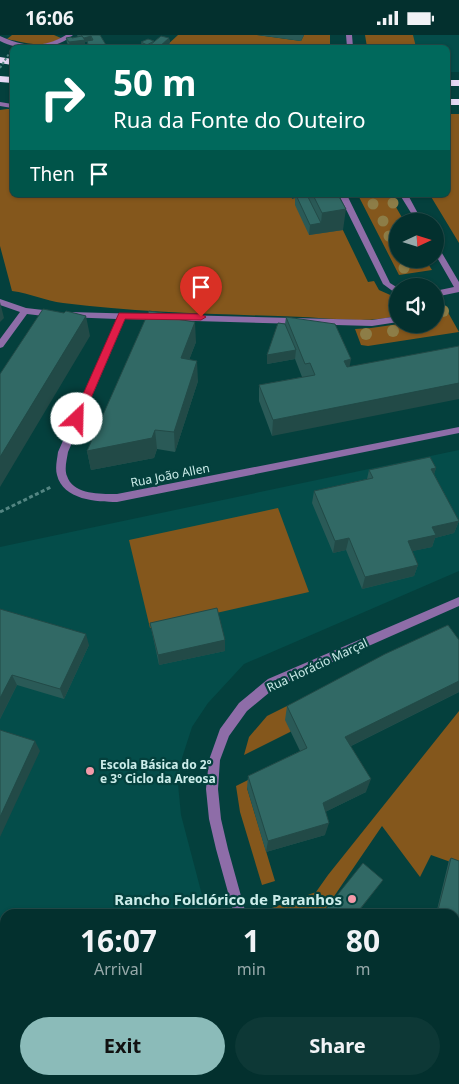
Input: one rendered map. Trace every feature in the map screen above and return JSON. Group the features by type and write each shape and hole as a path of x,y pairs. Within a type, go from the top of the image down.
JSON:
{"street":[{"path":"3,35 0,38 8,43 26,45"},
{"path":"50,45 70,35"},
{"path":"344,197 389,286"},
{"path":"405,197 414,213"},
{"path":"444,263 459,289 444,292"},
{"path":"0,302 25,311 63,315 372,323 389,320"},
{"path":"0,345 25,311"},
{"path":"64,481 61,469 63,452 122,316"},
{"name":"Rua João Allen","path":"64,481 78,492 96,498 117,498 459,430"},
{"name":"Rua Horácio Marçal","path":"239,909 216,821 211,786 212,768 216,751 228,726 243,706 272,683 459,601"}],"path":[{"path":"0,68 10,52"},
{"path":"0,512 64,481"}],"shaded area":[{"path":"12,35 54,35 61,38 48,43 35,44 7,39"},
{"path":"178,35 257,35 301,41 304,35 330,35 330,45 167,45"},
{"path":"365,35 413,35 416,45 367,45"},
{"path":"412,35 459,35 459,72 450,72 450,45 414,45"},
{"path":"10,109 10,197 327,197 368,282 374,281 379,290 389,294 389,317 351,320 213,314 153,311 50,301 12,291 0,246 0,110"},
{"path":"450,114 459,114 459,243 444,218 444,213 441,213 431,197 450,197"},
{"path":"359,197 390,197 399,213 389,213 389,255"},
{"path":"395,268 431,268 432,270 399,275"},
{"path":"444,307 459,332 368,346 361,345 355,329 389,325 389,333 444,333"},
{"name":"Escola Básica do 2º e 3º Ciclo da Areosa","path":"459,450 459,571 244,664 208,703 192,727 182,758 178,784 181,815 206,909 0,909 0,547"},
{"path":"278,508 309,592 150,628 129,540"},
{"path":"369,665 290,732 244,755 249,737 267,716"},
{"path":"459,711 459,865 431,855 420,877 382,826 325,909 269,909 316,892"},
{"path":"294,757 247,788 275,881 262,885 240,812 236,786"}],"building":[{"path":"81,35 100,35 106,45 88,45 87,41 93,40 91,36 84,38"},
{"path":"82,36 85,40 69,42 66,38 72,38"},
{"path":"161,36 169,38 161,45 150,45"},
{"path":"148,39 154,41 147,45 141,42"},
{"path":"297,197 308,197 321,223 310,225"},
{"path":"314,197 339,197 346,209 322,213"},
{"path":"43,309 64,313 66,311 86,316 0,457 0,374"},
{"path":"149,311 176,315 176,319 195,322 181,358 197,361 174,432 155,430 152,438 87,451"},
{"path":"286,317 335,324 351,359 344,361 347,367 459,346 459,383 273,420 259,385 315,375 310,363 305,364"},
{"path":"278,323 285,324 296,350 267,355"},
{"path":"430,457 436,468 431,469 459,521 432,527 436,535 408,541 418,565 365,577 349,538 335,541 314,491 373,478 369,470"},
{"path":"217,608 225,640 158,655 150,623"},
{"path":"0,609 86,634 60,689 12,675 0,698"},
{"path":"448,625 459,640 459,681 345,737 371,779 323,803 329,823 268,841 248,776 307,748 287,706 385,654"},
{"path":"0,730 35,741 0,817"},
{"path":"451,858 459,861 459,909 438,909"},
{"name":"Rancho Folclórico de Paranhos","path":"363,863 383,880 360,909 326,909"}],"place":[{"name":"Escola Básica do 2º e 3º Ciclo da Areosa","path":"90,771"},
{"name":"Rancho Folclórico de Paranhos","path":"352,899"}],"route":[{"path":"77,419 122,316 201,317"}]}
